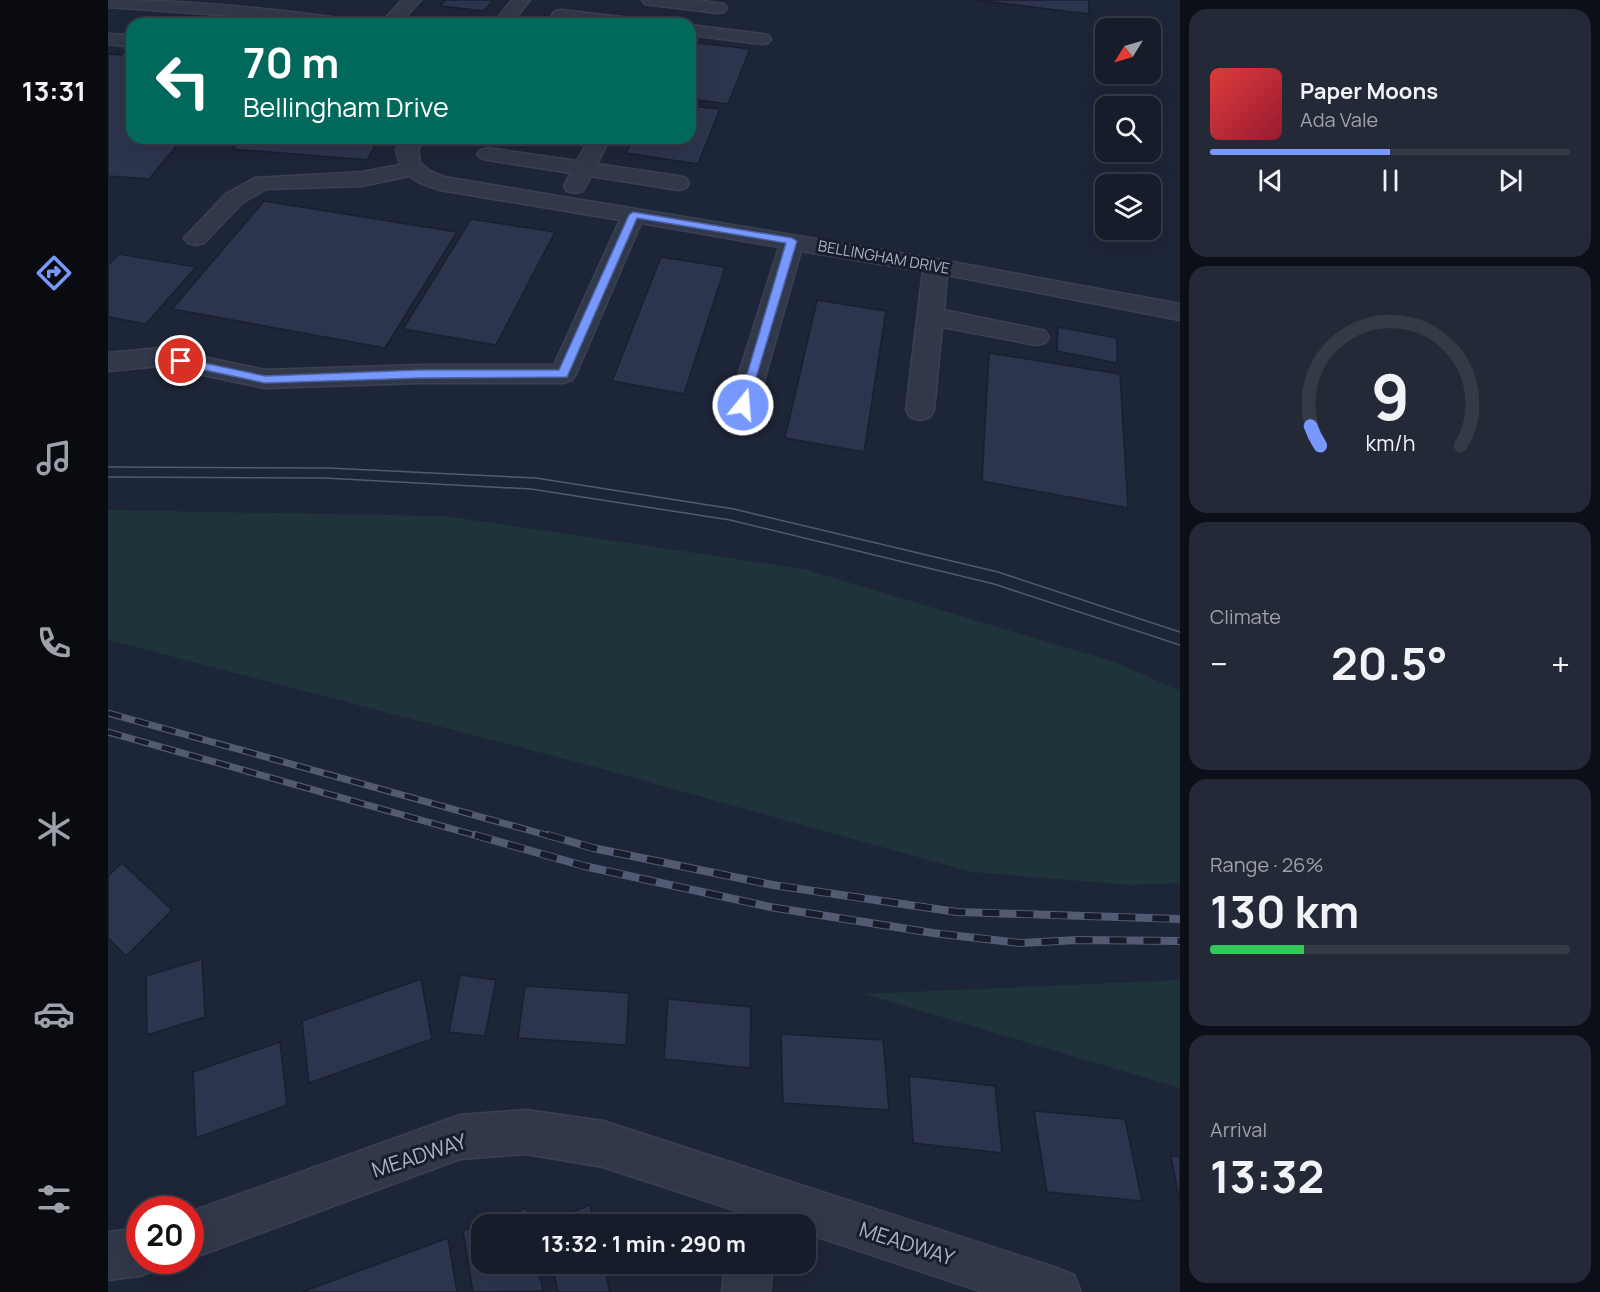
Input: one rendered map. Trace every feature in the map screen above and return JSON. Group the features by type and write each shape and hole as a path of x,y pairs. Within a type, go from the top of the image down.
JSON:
{"street":[{"path":"395,18 412,0"},
{"path":"507,18 521,0"},
{"path":"651,0 669,10 718,8"},
{"path":"108,2 221,4 308,18"},
{"path":"561,15 587,18"},
{"path":"696,31 762,39"},
{"path":"108,39 126,40"},
{"path":"196,238 238,193 250,187 263,183 362,180 412,168 406,157 411,144"},
{"path":"566,204 597,144"},
{"path":"488,154 678,183"},
{"name":"BELLINGHAM DRIVE","path":"412,168 421,176 440,183 936,266 1180,312"},
{"path":"108,363 160,357 265,379 420,374 563,374 633,215"},
{"path":"743,405 792,241"},
{"path":"920,410 936,266"},
{"path":"930,316 1036,338"},
{"name":"MEADWAY","path":"204,1231 460,1137 526,1132 603,1144 755,1209 1057,1292"},
{"path":"108,1256 126,1254"},
{"path":"746,1292 748,1274"}],"shaded area":[{"path":"108,510 445,516 804,569 1115,662 1180,691 1180,883 1129,885 971,872 584,764 108,640"},
{"path":"1180,980 1180,1088 864,994"}],"building":[{"path":"445,0 493,0 484,11 440,6"},
{"path":"975,0 1089,0 1089,14"},
{"path":"696,43 750,49 728,104 696,100"},
{"path":"126,50 126,144 178,144 149,179 108,176 108,54 121,55"},
{"path":"696,107 720,109 698,164 626,153 631,144 696,144"},
{"path":"237,144 376,144 367,160 233,149"},
{"path":"264,201 457,232 385,348 172,309"},
{"path":"471,219 555,232 496,345 403,329"},
{"path":"119,254 196,267 146,324 108,317 108,265"},
{"path":"661,257 725,267 684,394 612,381"},
{"path":"817,300 886,311 864,452 785,438"},
{"path":"1058,327 1117,338 1117,363 1057,351"},
{"path":"989,353 1120,374 1128,508 982,481"},
{"path":"122,863 172,910 126,956 108,938 108,876"},
{"path":"202,959 205,1017 147,1035 146,976"},
{"path":"460,975 496,980 485,1036 449,1032"},
{"path":"421,979 432,1039 309,1083 302,1021"},
{"path":"525,986 629,993 626,1045 518,1038"},
{"path":"668,999 751,1007 750,1068 664,1059"},
{"path":"781,1034 883,1040 889,1110 783,1103"},
{"path":"280,1042 287,1105 196,1138 193,1072"},
{"path":"909,1076 995,1086 1002,1153 913,1143"},
{"path":"1034,1111 1125,1119 1142,1201 1047,1192"},
{"path":"1171,1156 1180,1157 1180,1204"},
{"path":"590,1205 592,1214 566,1214"},
{"path":"527,1208 528,1214 510,1214"},
{"path":"471,1228 471,1274 539,1274 543,1291 473,1292 463,1231"},
{"path":"448,1238 457,1292 302,1292"},
{"path":"554,1274 606,1274 610,1292 558,1292"}],"tram line":[{"path":"108,467 329,468 536,478 734,509 998,572 1180,632"},
{"path":"108,477 324,478 531,489 730,520 994,584 1180,645"}],"railway":[{"path":"108,713 553,837"},
{"path":"108,732 481,837"},
{"path":"475,835 584,866 770,907 933,933 1021,943 1078,940 1180,941"},
{"path":"548,835 593,848 773,885 957,912 1180,919"}],"route":[{"path":"181,361 265,379 420,374 563,374 633,215 792,241 743,405"}]}
